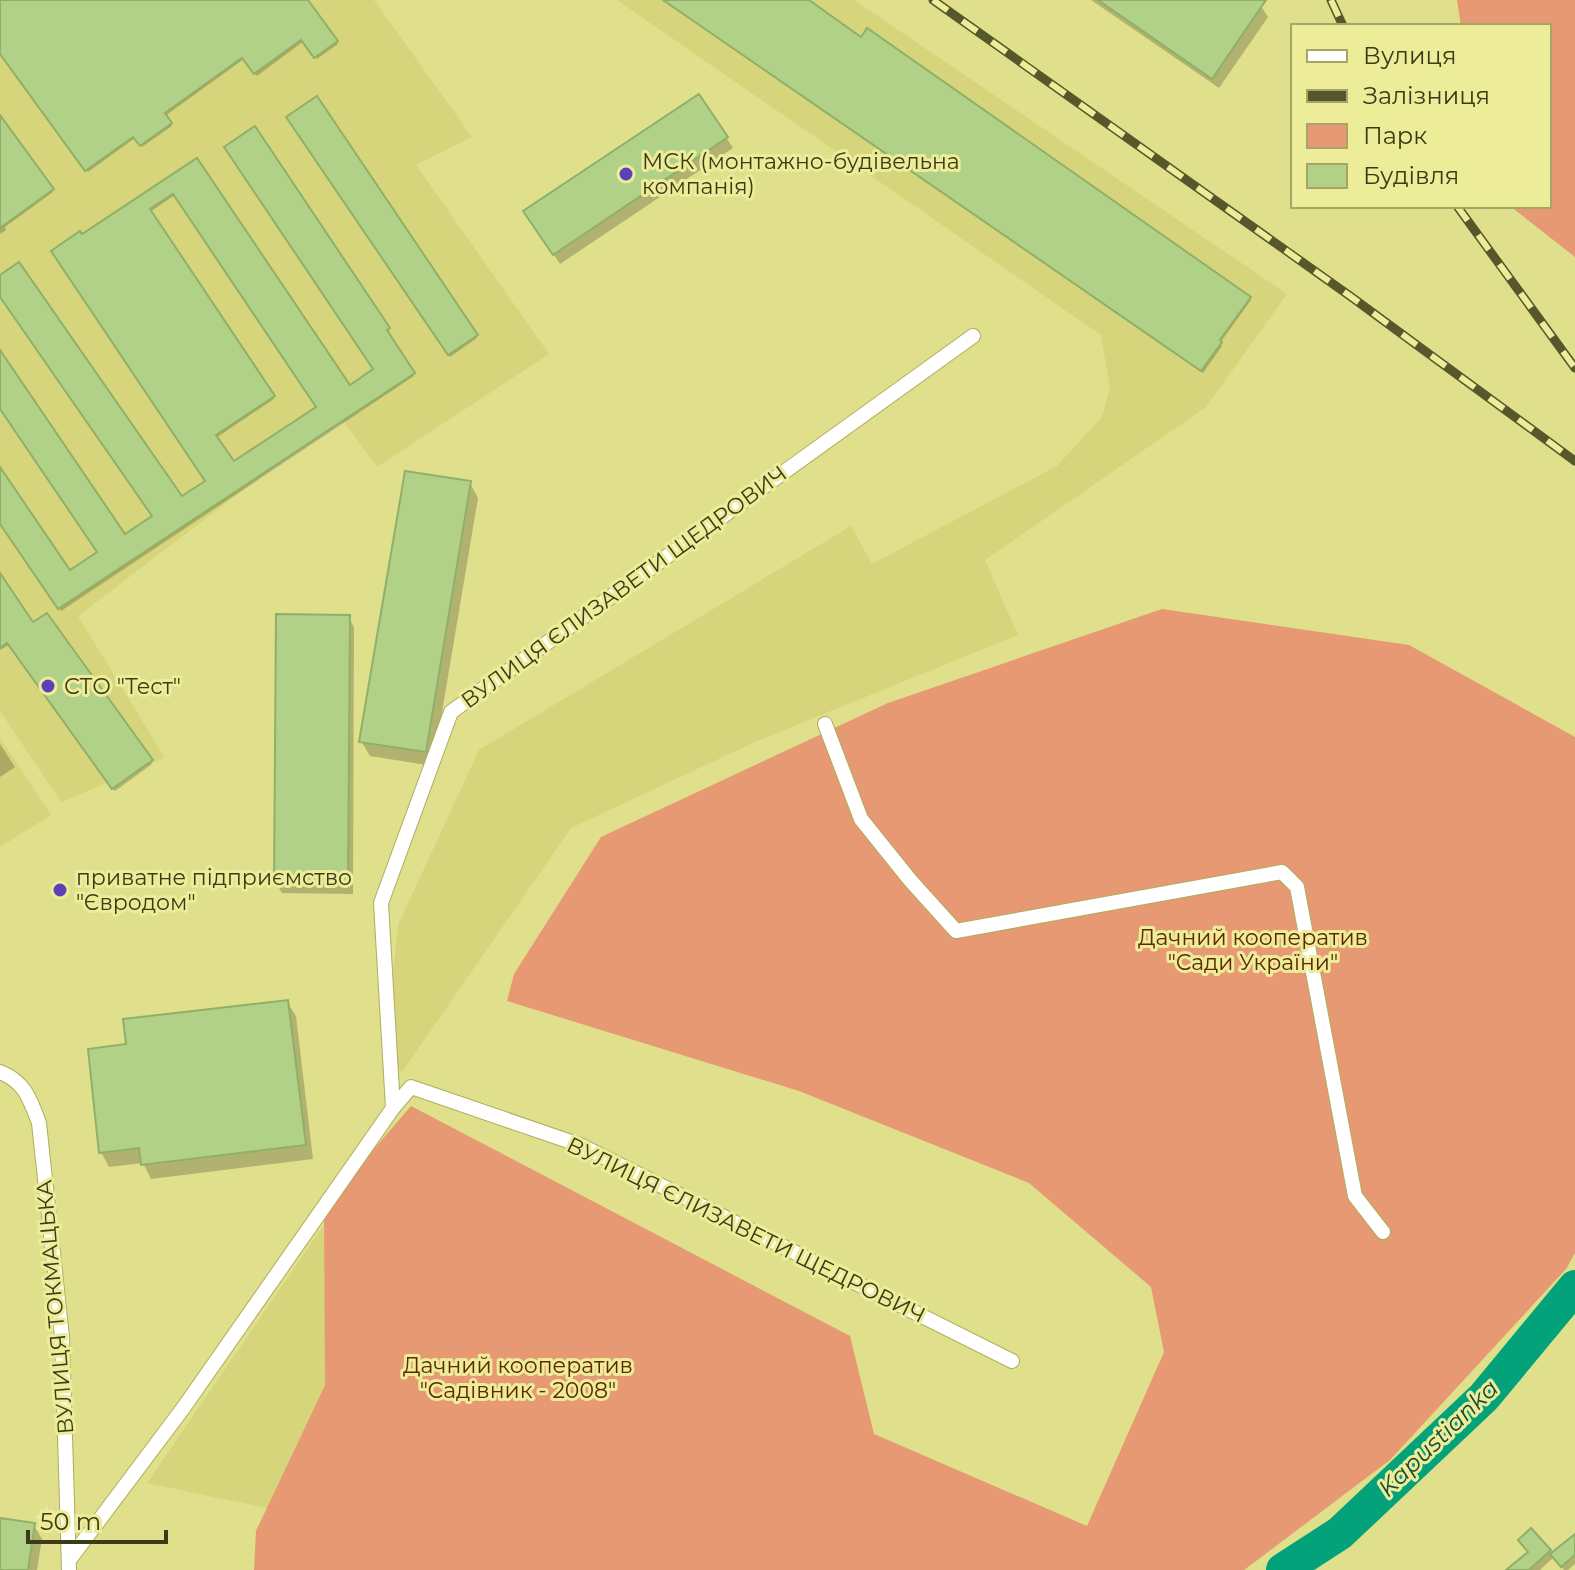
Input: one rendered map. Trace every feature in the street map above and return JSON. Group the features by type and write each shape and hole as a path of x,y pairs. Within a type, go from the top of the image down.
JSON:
{"street":[{"name":"ВУЛИЦЯ ЄЛИЗАВЕТИ ЩЕДРОВИЧ","path":"393,1108 381,903 451,712 973,336"},
{"path":"825,724 861,819 956,931 1282,872 1297,887 1355,1196 1383,1232"},
{"name":"ВУЛИЦЯ ТОКМАЦЬКА","path":"0,1072 12,1077 28,1094 39,1123 62,1337 69,1564"},
{"name":"ВУЛИЦЯ ЄЛИЗАВЕТИ ЩЕДРОВИЧ","path":"69,1564 411,1087 580,1145 1012,1361"}],"shaded area":[{"path":"0,0 374,0 472,137 416,165 549,354 377,467 340,416 78,616 165,758 61,802 0,711"},
{"path":"617,0 854,0 1287,294 1206,407 985,560 1018,635 757,741 571,828 402,1072 384,1059 398,925 479,750 851,526 872,564 1057,466 1102,417 1110,387 1101,335"},
{"path":"0,738 51,815 0,847"},
{"path":"328,1219 325,1385 267,1508 147,1483"}],"green space":[{"path":"1457,0 1575,0 1575,257 1513,208 1551,208 1551,24 1461,24"},
{"name":"Дачний кооператив \"Сади України\"","path":"1162,609 1409,645 1575,737 1575,1253 1566,1269 1390,1460 1244,1570 254,1570 256,1531 325,1385 324,1207 411,1106 850,1336 874,1434 1087,1526 1164,1352 1151,1287 1029,1183 799,1091 507,1001 514,974 601,837 888,703"}],"building":[{"path":"0,0 308,0 338,41 314,58 301,40 254,74 242,58 165,113 172,123 140,146 133,137 85,171 0,54"},
{"path":"663,0 809,0 861,37 867,28 1251,297 1201,371"},
{"path":"1098,0 1266,0 1212,79"},
{"name":"МСК (монтажно-будівельна компанія)","path":"699,94 728,137 553,255 523,211"},
{"path":"317,96 478,335 448,355 286,117"},
{"path":"0,115 54,189 0,228"},
{"path":"255,126 390,328 387,330 415,373 58,609 0,524 0,467 70,570 97,552 0,409 0,350 125,534 152,516 0,297 0,275 19,262 182,496 205,481 51,251 80,231 82,234 197,158 350,385 373,369 224,147","holes":["173,194 316,407 234,461 216,435 275,396 150,209"]},
{"path":"405,471 471,481 426,752 359,742"},
{"path":"0,573 33,622 47,613 153,760 112,789 7,643 0,648"},
{"path":"276,614 350,615 348,884 274,884"},
{"path":"288,1000 306,1145 141,1165 139,1148 99,1153 88,1049 126,1044 123,1019"},
{"path":"0,1518 35,1523 28,1570 0,1570"},
{"path":"1531,1528 1551,1550 1529,1570 1506,1570 1528,1552 1518,1540"},
{"path":"1575,1534 1575,1555 1561,1567 1550,1554"}],"waterway":[{"name":"Kapustianka","path":"1283,1570 1340,1533 1484,1397 1575,1287"}],"railway":[{"path":"933,0 1350,296 1575,461"},
{"path":"1331,0 1342,24"},
{"path":"1458,208 1575,368"}],"place":[{"name":"МСК (монтажно-будівельна компанія)","path":"626,174"},
{"name":"СТО \"Тест\"","path":"48,686"},
{"name":"приватне підприємство \"Євродом\"","path":"60,890"}],"park label":[{"name":"Дачний кооператив \"Садівник - 2008\"","path":"518,1378"}]}
